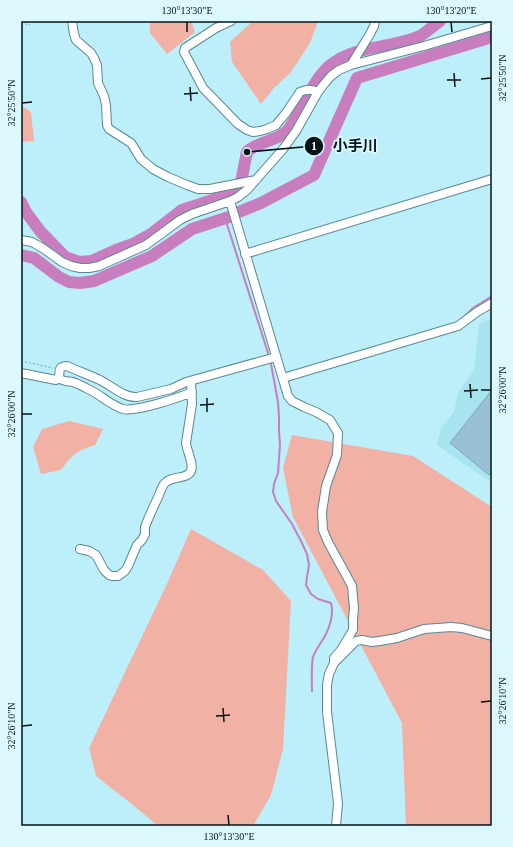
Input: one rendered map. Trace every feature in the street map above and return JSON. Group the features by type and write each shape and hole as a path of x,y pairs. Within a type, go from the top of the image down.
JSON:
{"street":[{"path":"72,21 76,40 91,53 97,65 98,83 106,105 107,125 109,129 130,143 141,159 153,169 187,186 198,189 210,189 256,180"},
{"path":"230,21 216,28 185,48 184,52 203,88 238,124 246,130 253,132 260,132 267,129 276,125 300,92 303,90 314,91"},
{"path":"353,62 372,30 375,21"},
{"path":"21,240 32,242 62,262 71,266 80,268 100,266 146,245 180,220 192,214 230,202 238,197 256,180 283,149 296,131 314,91 339,70 353,62 424,46 492,26"},
{"path":"246,254 492,179"},
{"path":"230,202 288,396 292,401 330,420 338,433 337,455 326,486 322,512 323,530 352,586 354,608 353,630 341,650 334,658 334,663 329,674 327,685 327,705 338,803 336,826"},
{"path":"282,378 458,326 476,312 492,303"},
{"path":"59,378 59,370 64,366 67,366 100,381 127,396 138,397 171,389 186,382 276,358"},
{"path":"21,373 53,380 59,378 73,382 89,389 122,409 129,410 139,409 192,392"},
{"path":"80,549 89,551 96,555 104,570 112,576 118,576 125,571 133,557 137,545 145,534 145,527 164,484 173,478 188,475 191,472 192,464 186,443 192,404 191,381"},
{"path":"334,663 356,641 380,641 397,638 424,629 451,627 462,628 492,636"}],"path":[{"path":"21,23 30,25"},
{"path":"21,361 60,369"}],"shaded area":[{"path":"150,21 191,21 195,32 167,54 150,33"},
{"path":"253,21 318,21 310,43 291,72 274,88 261,104 232,62 230,42"},
{"path":"21,105 31,112 34,141 21,142"},
{"path":"492,318 492,483 437,445 441,428 454,412 458,393 474,370 479,324"},
{"path":"69,421 103,429 95,445 83,449 75,454 61,470 41,474 33,447 42,429"},
{"path":"292,435 413,456 492,507 492,826 406,826 402,723 293,517 283,468"},
{"path":"191,529 263,570 291,601 283,749 271,795 253,826 158,826 96,776 89,748 166,586"}],"building":[{"path":"492,390 492,472 489,475 450,443"}],"waterway":[{"path":"21,202 26,212 40,231 65,257 79,262 92,261 133,244 151,234 182,210 234,193 240,187 247,152 287,131 318,79 330,65 348,55 410,40 425,33 440,21"},
{"path":"239,212 261,203 314,175 357,78 492,37"},
{"path":"21,255 34,258 59,277 69,282 80,283 94,281 152,256 192,229 229,217"},
{"path":"225,218 269,356"},
{"path":"464,317 473,308 492,296"},
{"path":"271,364 278,402 280,445 278,473 273,492 276,501 292,524 307,554 309,565 306,585 311,594 318,599 331,603 332,607 331,620 325,636 313,657 312,691"}],"place":[{"name":"小手川","path":"247,152"}]}
